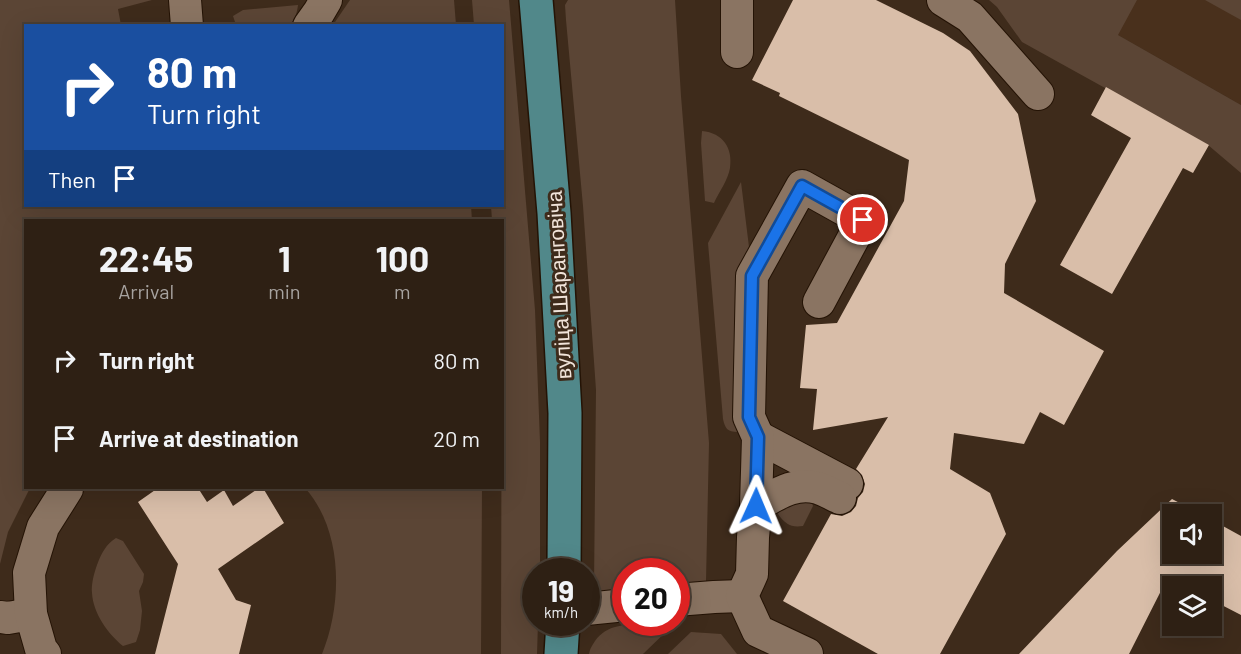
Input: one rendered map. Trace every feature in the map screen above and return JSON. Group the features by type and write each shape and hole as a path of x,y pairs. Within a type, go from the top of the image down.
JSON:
{"main road":[{"name":"вуліца Шаранговіча","path":"536,0 554,213 565,413 564,558"},
{"path":"561,654 562,636"}],"lane":[{"path":"185,0 187,24"},
{"path":"310,24 326,0"},
{"path":"737,0 737,52"},
{"path":"944,0 970,17 1038,94"},
{"path":"807,654 758,631 742,596 752,574 756,506 758,437 749,417 752,276 802,186 863,220 819,302"},
{"path":"756,506 797,486 843,491 758,437"},
{"path":"45,654 41,649 31,614 29,573 43,527 67,489"},
{"path":"690,599 742,596"},
{"path":"0,617 31,614"}],"shaded area":[{"path":"0,0 152,0 118,9 121,24 24,24 24,207 471,207 472,219 24,219 24,489 30,489 8,532 0,564"},
{"path":"350,0 454,0 456,24 334,24"},
{"path":"472,0 509,0 535,310 540,442 540,558 522,558 522,636 538,636 537,654 501,654 501,489 504,489 504,219 492,219 491,207 504,207 504,24 474,24"},
{"path":"568,0 675,0 709,443 706,581 690,583 690,558 612,558 612,594 606,595 600,590 600,558 594,558 596,390 583,206 565,5"},
{"path":"989,0 1137,0 1118,35 1241,105 1241,173 1208,145 1022,42 997,7"},
{"path":"1056,0 1241,0 1241,105 1118,35"},
{"path":"1205,0 1241,0 1241,20"},
{"path":"298,5 290,24 236,24 233,16 243,10"},
{"path":"702,131 721,138 730,154 729,172 714,203 705,201"},
{"path":"741,182 749,247 738,267 740,427 738,432 727,429 723,419 708,243"},
{"path":"306,489 482,489 481,654 322,654 334,612 336,568 327,524 318,505"},
{"path":"811,500 813,506 803,526 789,524 778,514 780,507 786,502"},
{"path":"116,538 123,541 144,574 139,591 142,611 140,630 136,642 123,646 102,623 95,608 92,593 94,575 100,557"},
{"path":"611,628 612,636 662,636 643,654 589,654 600,635"},
{"path":"690,633 721,634 737,654 668,654 687,636 690,636"}],"building":[{"path":"793,0 876,0 943,33 970,51 1018,114 1036,201 1005,264 1004,293 1104,351 1064,425 1040,412 1024,444 954,433 950,469 990,493 1006,534 940,654 878,654 783,601 831,514 842,516 851,512 856,506 865,484 862,475 856,469 888,417 813,430 817,389 800,388 806,325 837,323 904,201 909,160 779,96 780,93 752,80"},
{"path":"1106,87 1209,145 1193,173 1183,168 1112,294 1060,265 1131,138 1091,115"},
{"path":"157,489 199,489 207,502 224,490 233,506 258,489 264,489 284,523 218,569 236,600 251,605 239,654 155,654 178,564 138,502"},
{"path":"1172,499 1182,504 1167,504"},
{"path":"1162,508 1162,564 1222,564 1222,526 1241,536 1241,615 1222,605 1222,576 1162,576 1162,589 1129,654 1019,654 1117,551"}],"route":[{"path":"756,506 758,437 749,417 752,276 802,186 863,220"}]}
